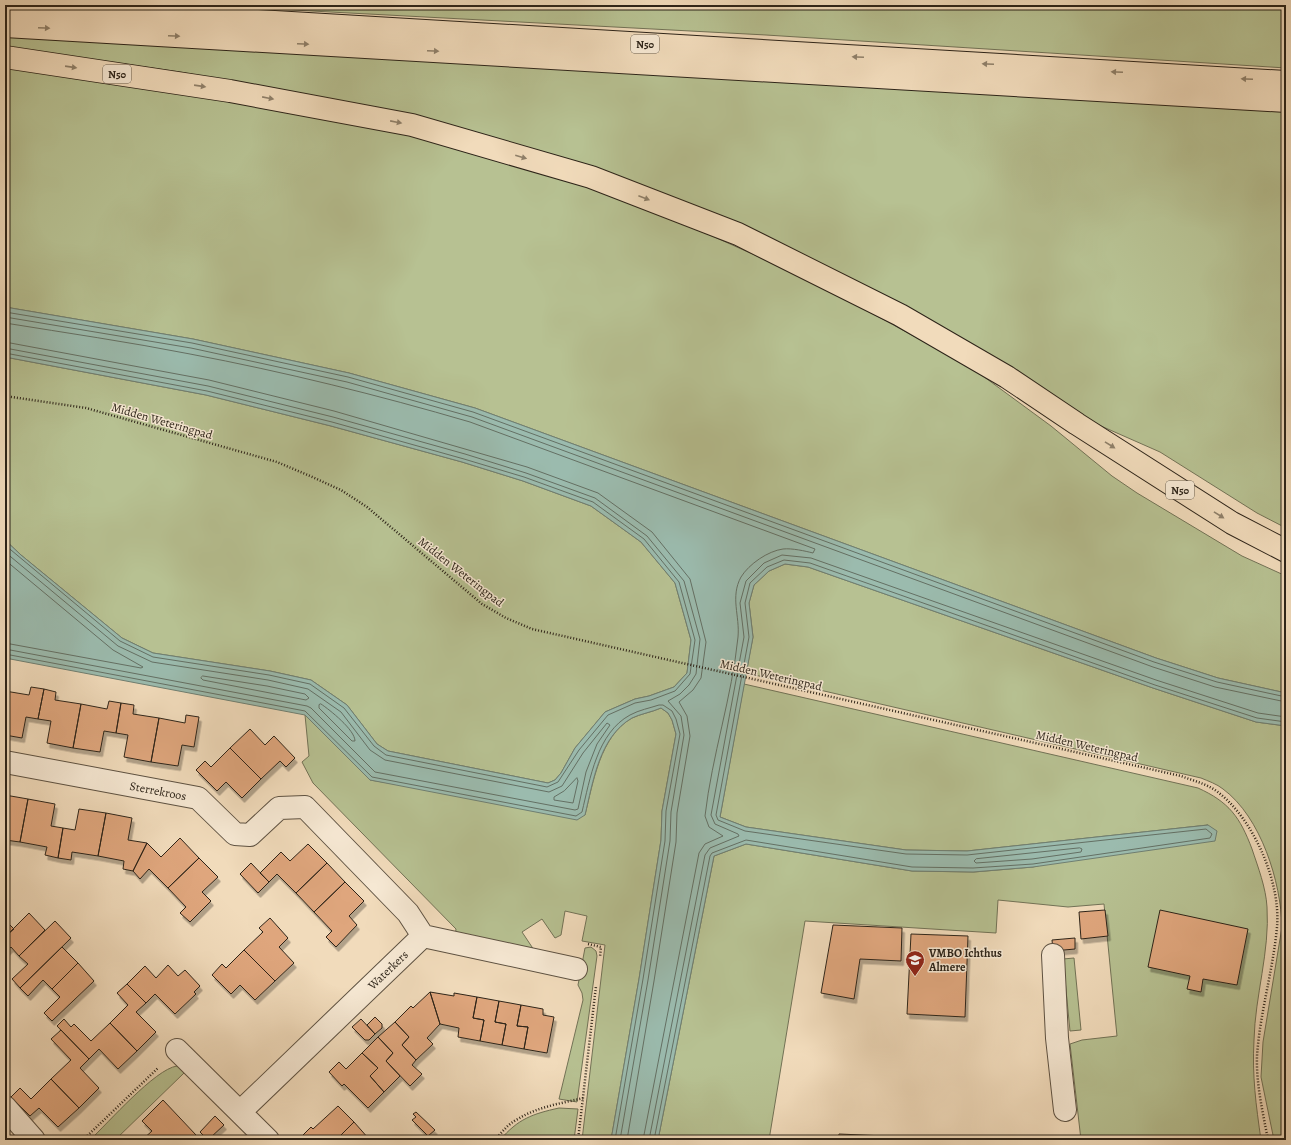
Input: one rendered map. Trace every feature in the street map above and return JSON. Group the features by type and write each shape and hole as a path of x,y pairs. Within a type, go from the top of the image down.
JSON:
{"highway":[{"name":"N50","path":"5,6 1286,82"},
{"name":"N50","path":"5,26 1286,101"},
{"name":"N50","path":"5,57 230,91 412,125 598,180 738,234 900,315 1007,377 1077,424 1232,523 1286,551"}],"street":[{"name":"Sterrekroos","path":"5,762 198,798 235,834 250,835 279,808 305,807 408,913 423,936"},
{"path":"423,936 576,969"},
{"name":"Waterkers","path":"240,1112 423,936"},
{"path":"1053,955 1057,1038 1065,1110"},
{"path":"176,1050 268,1140"},
{"path":"5,1107 34,1140"}],"path":[{"name":"Midden Weteringpad","path":"5,396 86,408 277,462 341,490 367,507 482,604 506,618 532,629 1181,776 1210,786 1231,802 1249,827 1268,866 1277,904 1277,926 1263,1007 1257,1058 1259,1083 1268,1140"},
{"path":"576,969 583,943 601,947 599,962"},
{"path":"578,1140 597,978"},
{"path":"83,1140 176,1050"},
{"path":"494,1140 518,1118 547,1107 584,1098"}],"green space":[{"path":"198,5 1286,5 1286,68 766,35"},
{"path":"5,33 1286,108 1286,528 1257,513 1160,452 1067,411 876,292 426,118 180,72 5,47"},
{"path":"5,68 145,84 407,135 489,157 596,190 710,235 815,282 972,368 1051,426 1112,476 1137,493 1242,556 1286,576 1286,693 1218,678 1156,658 475,408 349,373 193,339 5,307"},
{"path":"5,357 206,395 331,426 462,462 523,481 591,506 641,542 675,583 691,640 687,673 674,687 649,696 635,699 605,712 575,748 561,773 555,780 548,783 388,751 377,744 347,705 311,680 270,671 153,653 122,638 21,555 5,540"},
{"path":"785,564 808,567 1153,688 1256,722 1286,726 1286,1140 1274,1140 1261,1077 1263,1042 1282,927 1281,909 1273,871 1266,852 1258,833 1248,816 1236,801 1221,787 1201,778 746,673 753,637 749,603 754,585 769,571"},
{"path":"744,684 1198,788 1209,793 1226,805 1238,819 1248,838 1265,892 1267,907 1266,940 1255,1023 1254,1053 1255,1090 1261,1140 1081,1140 1070,1044 1082,1040 1117,1036 1104,904 1068,907 998,900 996,933 805,921 769,1140 658,1140 714,856 746,844 912,871 974,872 1033,867 1208,825 967,851 906,850 746,827 720,817"},
{"path":"661,708 668,713 672,720 676,734 662,811 661,840 639,979 611,1140 582,1140 605,945 582,941 587,916 565,911 561,935 555,938 542,919 522,932 534,950 455,937 456,929 313,783 302,762 309,756 305,715 370,780 585,815 595,775 605,748 612,736 621,726 632,718"},
{"path":"591,947 596,951 597,956 577,1102 559,1099 583,1000 582,993 578,985 585,948"},
{"path":"1074,958 1081,1030 1070,1031 1063,959"},
{"path":"177,1066 184,1073 115,1140 90,1140 145,1086 168,1069"},
{"path":"559,1108 578,1109 574,1140 500,1140 513,1127 526,1118"}],"water":[{"path":"5,307 193,339 349,373 475,408 1156,658 1218,678 1286,693 1286,726 1256,722 1153,688 808,567 785,564 769,571 754,585 749,603 753,637 720,817 746,827 906,850 967,851 1208,825 1217,831 1215,841 1033,867 973,872 912,871 746,844 714,856 658,1140 611,1140 639,979 661,840 662,811 676,734 672,720 668,713 661,708 632,718 621,726 605,748 599,761 585,815 577,820 370,780 305,715 5,658 5,540 21,555 122,638 153,653 270,671 311,680 347,705 377,744 388,751 548,783 555,780 561,773 575,748 605,712 635,699 649,696 674,687 687,673 691,640 675,583 641,542 591,506 523,481 462,462 331,426 206,395 5,357"}],"building":[{"path":"31,687 44,689 38,719 26,717 22,738 5,735 5,691 29,695"},
{"path":"44,689 56,692 55,700 81,704 73,748 47,743 51,721 38,719"},
{"path":"109,701 121,703 116,733 104,731 100,752 73,748 81,704 107,709"},
{"path":"121,703 134,705 133,714 159,718 151,762 124,757 128,735 116,733"},
{"path":"186,715 199,717 194,747 182,745 178,766 151,762 159,718 185,723"},
{"path":"250,729 265,745 274,736 295,758 286,767 280,761 261,779 230,748"},
{"path":"230,748 261,779 242,798 226,782 217,791 196,770 205,761 211,767"},
{"path":"5,795 28,799 20,842 5,840"},
{"path":"28,799 55,804 51,826 63,828 58,858 45,855 47,847 20,842"},
{"path":"79,809 106,813 98,856 72,852 71,860 58,858 63,828 75,830"},
{"path":"106,813 132,818 128,840 147,843 133,871 123,869 124,861 98,856"},
{"path":"180,838 199,858 168,888 149,869 140,879 133,871 147,843 161,857"},
{"path":"308,844 327,863 296,893 277,874 269,882 260,873 281,852 290,861"},
{"path":"199,858 218,877 202,892 211,901 190,922 180,913 186,907 168,888"},
{"path":"251,863 269,882 258,893 240,874"},
{"path":"327,863 345,882 314,912 296,893"},
{"path":"345,882 364,901 349,916 357,925 336,947 326,937 332,931 314,912"},
{"path":"1105,910 1108,936 1081,939 1079,912"},
{"path":"1160,910 1248,929 1237,985 1203,979 1201,992 1187,989 1190,976 1148,967"},
{"path":"29,913 45,930 19,956 11,947 5,953 5,937"},
{"path":"270,918 288,938 279,947 294,963 275,981 244,950 263,932 259,928"},
{"path":"5,920 14,929 5,937"},
{"path":"55,921 71,938 20,988 12,979 28,964 19,956"},
{"path":"833,925 902,928 901,961 860,959 854,999 821,993"},
{"path":"911,934 968,936 965,1017 907,1014"},
{"path":"1075,938 1075,949 1053,951 1052,940"},
{"path":"62,947 78,963 52,989 43,980 28,996 20,988"},
{"path":"244,950 275,981 255,1000 240,985 231,994 212,975 222,964 226,968"},
{"path":"78,963 94,981 52,1021 44,1013 60,997 52,989"},
{"path":"168,965 178,976 185,970 200,986 194,992 196,994 175,1014 155,994 146,1003 127,984 145,966 156,978"},
{"path":"127,984 146,1003 136,1012 156,1032 137,1051 110,1023 128,1005 117,993"},
{"path":"430,992 454,996 454,993 477,997 473,1018 484,1020 480,1041 458,1037 459,1028 440,1024"},
{"path":"430,992 440,1024 427,1038 433,1044 416,1060 402,1045 409,1037 395,1022 411,1006 413,1008"},
{"path":"477,997 499,1001 495,1022 506,1024 502,1045 480,1041 484,1020 473,1018"},
{"path":"499,1001 521,1005 517,1026 528,1027 524,1049 502,1045 506,1024 495,1022"},
{"path":"521,1005 543,1009 543,1015 554,1017 547,1053 524,1049 528,1027 517,1026"},
{"path":"375,1017 382,1024 382,1028 375,1034 367,1025"},
{"path":"64,1019 71,1027 74,1024 91,1041 110,1023 137,1051 118,1069 99,1049 89,1059 57,1026"},
{"path":"361,1019 375,1034 369,1040 365,1040 352,1027"},
{"path":"395,1022 409,1037 402,1045 416,1060 412,1065 422,1074 410,1086 386,1061 393,1053 378,1037"},
{"path":"61,1030 89,1059 80,1068 99,1088 79,1108 51,1079 71,1060 51,1039"},
{"path":"378,1037 393,1053 386,1061 400,1076 384,1092 370,1076 378,1068 362,1053"},
{"path":"362,1053 378,1068 370,1076 384,1092 368,1108 344,1084 342,1086 329,1072 339,1062 346,1069"},
{"path":"51,1079 79,1108 58,1127 39,1108 30,1116 11,1097 20,1088 31,1099"},
{"path":"163,1100 196,1135 191,1140 142,1140 152,1131 142,1121"},
{"path":"338,1106 354,1122 338,1138 341,1140 298,1140 311,1127 313,1129"},
{"path":"416,1112 435,1130 428,1136 412,1120 416,1117 413,1114"},
{"path":"215,1116 224,1125 210,1138 206,1138 200,1132"},
{"path":"354,1122 369,1139 368,1140 341,1140 338,1138"},
{"path":"839,1134 978,1140 838,1140"},
{"path":"196,1135 201,1140 191,1140"}],"place":[{"name":"VMBO Ichthus Almere","path":"915,977"}]}
